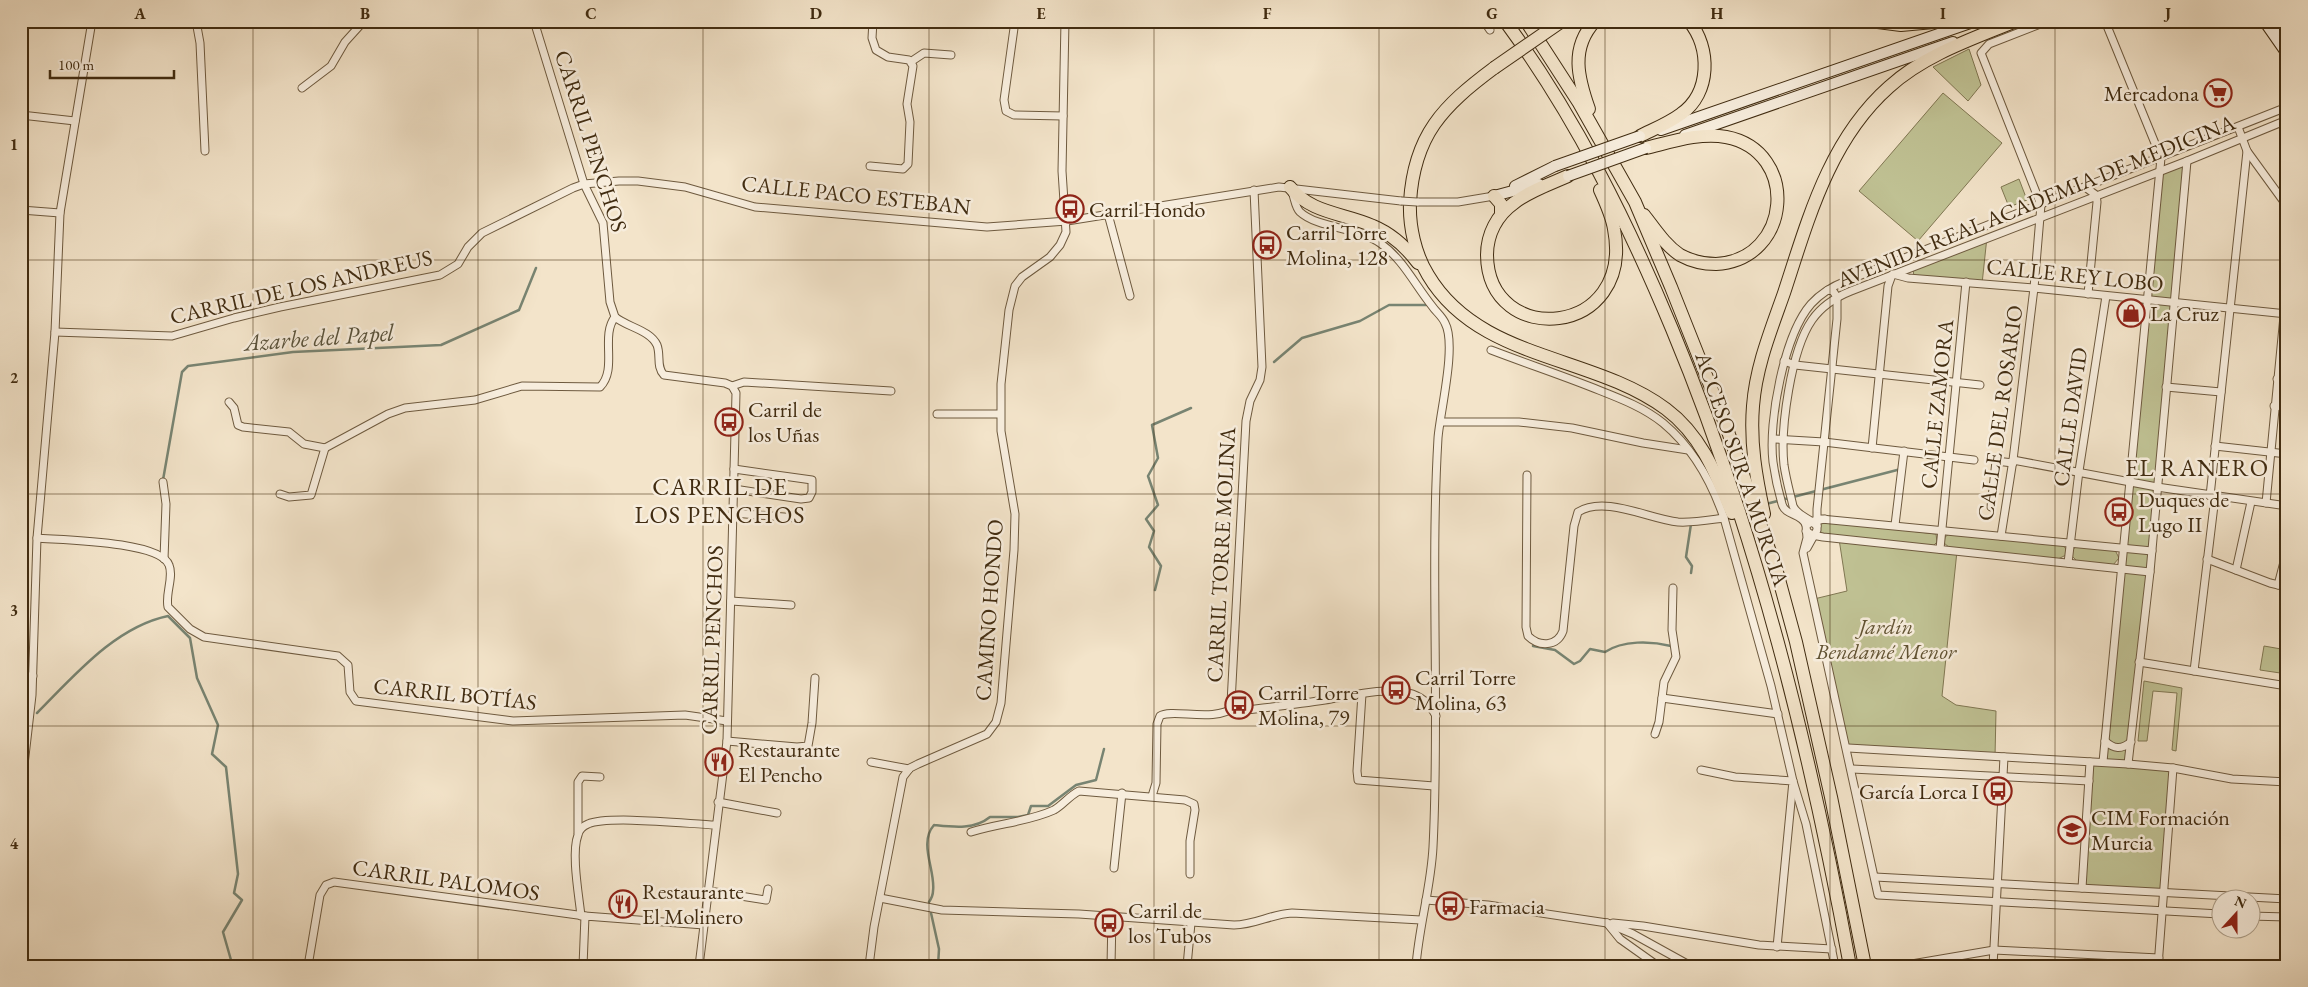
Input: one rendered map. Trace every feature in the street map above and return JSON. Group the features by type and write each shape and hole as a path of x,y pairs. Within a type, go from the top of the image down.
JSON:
{"highway":[{"name":"ACCESO SUR A MURCIA","path":"1505,21 1577,132 1616,204 1657,291 1724,462 1762,586 1790,692 1826,844 1850,966"},
{"name":"ACCESO SUR A MURCIA","path":"1526,21 1562,75 1635,202 1713,389 1777,572 1822,755 1865,966"},
{"path":"1426,271 1414,239 1410,208 1412,179 1419,154 1429,132 1444,111 1464,90 1562,21"},
{"path":"1595,21 1581,43 1578,69 1582,88 1598,135"},
{"path":"1640,136 1682,114 1693,102 1701,88 1705,72 1705,55 1700,39 1689,21"},
{"path":"1870,21 1901,25 1944,21"},
{"path":"1777,572 1753,460 1753,404 1765,349 1827,171 1856,122 1890,86 1920,64 1944,51 2014,21"},
{"path":"1547,83 1597,182 1614,229 1615,264 1611,278 1599,298 1582,312 1567,318 1552,319 1528,315 1507,302 1493,282 1487,256 1489,238 1502,214 1522,198 1568,176"},
{"path":"1635,202 1672,249 1688,259 1711,264 1739,259 1760,245 1771,230 1778,205 1777,186 1766,162 1752,148 1736,140 1714,136 1700,137 1646,148"},
{"path":"1290,187 1298,197 1313,207 1362,222 1388,234 1404,246 1426,271 1450,304 1482,330 1506,341 1627,386 1654,401 1678,420 1697,440 1713,468 1762,586"},
{"path":"1494,196 1501,204 1502,214"}],"street":[{"path":"21,791 33,676 37,538 55,332 60,213 92,21"},
{"path":"196,21 200,43 205,151"},
{"path":"302,88 331,66 344,42 364,21"},
{"name":"CARRIL PENCHOS","path":"534,21 584,184 599,213 606,232 610,302 615,317"},
{"path":"873,21 872,44 878,53 888,57 912,61 924,53 951,55"},
{"path":"1015,21 1004,100 1006,111 1014,115 1063,116"},
{"path":"1065,21 1062,171 1067,221"},
{"path":"1350,23 1362,21"},
{"path":"1484,21 1490,30"},
{"path":"1494,196 1555,166 1976,21"},
{"path":"1494,196 1568,176 2014,21"},
{"path":"2041,205 1982,60 1981,53 1982,49 1989,44 2048,21"},
{"path":"2103,762 2161,158 2105,21"},
{"path":"2264,21 2287,54"},
{"path":"2274,21 2287,39"},
{"path":"870,166 903,169 908,164 910,122 908,104 913,69 912,61"},
{"name":"AVENIDA REAL ACADEMIA DE MEDICINA","path":"1813,525 1788,512 1782,505 1773,460 1777,394 1784,361 1800,320 1810,306 1821,296 1828,290 1846,281 2287,107"},
{"path":"21,116 75,121"},
{"name":"AVENIDA REAL ACADEMIA DE MEDICINA","path":"1813,525 1796,512 1792,504 1784,464 1788,390 1808,326 1818,313 1835,299 1893,274 2287,120"},
{"path":"2238,127 2247,151 2287,206"},
{"path":"2194,671 2212,496 2215,446 2247,151"},
{"path":"2128,764 2150,572 2187,160 2177,152"},
{"name":"CALLE PACO ESTEBAN","path":"584,184 619,181 657,183 685,187 755,207 934,223 1006,227 1067,221 1254,190 1290,187 1416,202 1458,202 1494,196"},
{"name":"CARRIL DE LOS ANDREUS","path":"55,332 172,336 243,316 440,275 458,264 468,247 482,234 584,184"},
{"path":"1290,187 1300,212 1310,218 1364,235 1388,249 1402,264 1446,324 1448,356 1438,437 1434,556 1437,698 1433,848 1426,900 1421,920 1416,966"},
{"path":"2085,187 2096,195 2096,215 2088,294"},
{"name":"CARRIL TORRE MOLINA","path":"1254,190 1262,367 1260,380 1250,401 1245,429 1230,693 1231,703 1234,707 1246,710 1397,691 1410,693 1424,700"},
{"name":"CALLE DEL ROSARIO","path":"2001,536 2013,461 2034,288 2041,205"},
{"path":"21,210 60,213"},
{"path":"1108,214 1130,296"},
{"name":"CAMINO HONDO","path":"909,769 983,736 990,730 998,715 1015,540 1014,506 1000,414 1001,384 1011,297 1022,277 1050,257 1060,245 1066,232 1067,221"},
{"path":"1917,265 1913,268 1913,273 1919,278"},
{"path":"1872,448 1888,283 1893,274"},
{"name":"CALLE REY LOBO","path":"1893,274 1908,278 2034,288 2285,314"},
{"name":"CALLE ZAMORA","path":"1940,549 1966,282"},
{"path":"2266,503 2269,452 2287,285"},
{"path":"1805,558 1817,509 1837,314 1832,290 1828,290"},
{"path":"1821,296 1820,305 1835,299"},
{"name":"CALLE DAVID","path":"2068,563 2079,471 2106,296"},
{"path":"229,402 234,408 238,425 289,432 304,444 325,448 388,414 405,408 475,400 522,386 600,386 606,378 609,335 615,317 653,340 659,353 660,371 669,377 715,380 732,386 744,382 890,391"},
{"path":"1491,350 1640,407 1662,422 1688,450 1717,497 1778,714 1793,781 1794,798 1777,947"},
{"path":"1784,361 1795,365 1980,385"},
{"path":"2277,379 2287,380"},
{"name":"CARRIL PENCHOS","path":"699,966 726,741 736,393 732,386"},
{"path":"2166,387 2221,392"},
{"path":"2274,406 2287,407"},
{"path":"937,414 1000,414"},
{"path":"1441,422 1519,422 1572,428 1643,443 1688,450"},
{"path":"1774,439 1824,442 1974,460"},
{"path":"2215,446 2287,454"},
{"path":"280,494 289,497 311,495 325,448"},
{"path":"1895,525 1904,451"},
{"path":"1991,507 1996,461 2013,461 2079,471 2157,487 2287,506"},
{"path":"734,469 812,480 812,492 809,498 801,499 734,489"},
{"path":"1527,475 1526,627 1528,636 1536,642 1554,643 1559,640 1563,631 1574,526 1576,515 1581,510 1599,506 1621,508 1675,521 1691,522 1724,518"},
{"name":"CARRIL BOTÍAS","path":"163,482 166,504 164,558 170,566 168,607 195,633 204,637 338,656 348,665 350,692 356,701 513,721 685,715 727,720"},
{"path":"2236,570 2251,502"},
{"path":"733,514 797,518"},
{"path":"1813,525 1895,525 2152,551"},
{"path":"1813,525 1823,538"},
{"path":"1813,525 1803,550 1848,748 1878,895 2210,913"},
{"path":"37,538 135,546 164,558"},
{"path":"1809,545 1823,538 2150,572"},
{"path":"2278,585 2287,550"},
{"path":"2206,559 2278,585 2287,586"},
{"path":"1655,734 1660,722 1664,682 1676,657 1672,630 1673,588"},
{"path":"730,601 791,605"},
{"path":"2139,662 2287,686"},
{"path":"21,676 33,676"},
{"path":"726,741 808,746 812,723 815,678"},
{"path":"1362,694 1358,780 1434,786"},
{"path":"1424,700 1432,703 1437,698"},
{"path":"1662,698 1778,714"},
{"path":"1424,700 1429,704 1436,718"},
{"path":"1152,796 1156,783 1157,724 1160,716 1166,713 1199,716 1226,712 1234,707"},
{"path":"2105,741 2111,746 2118,748 2124,747 2131,742"},
{"path":"1848,748 2103,762 2173,768 2232,779 2287,782"},
{"path":"1993,966 2004,757"},
{"path":"869,966 901,783 909,769 871,762"},
{"path":"2082,888 2090,762"},
{"path":"1900,966 1994,950 2158,962 2173,768"},
{"path":"1852,769 2089,782"},
{"path":"1701,770 1735,778 1793,781"},
{"path":"583,966 583,916 576,870 578,782 582,776 600,777"},
{"path":"971,832 989,826 1030,819 1054,810 1079,791 1122,793 1185,800 1192,802 1195,806 1190,841 1190,874"},
{"path":"1114,868 1122,793"},
{"path":"1794,798 1806,824 1835,966"},
{"path":"718,802 777,813"},
{"path":"578,833 582,828 591,823 614,821 715,826"},
{"path":"1875,877 2287,899"},
{"name":"CARRIL PALOMOS","path":"308,966 320,895 326,885 334,882 583,916"},
{"path":"709,891 766,900 768,889"},
{"path":"880,898 942,910 1112,916 1191,923 1246,925 1280,914 1292,913 1421,920"},
{"path":"1426,900 1488,905 1777,947 1832,949"},
{"path":"583,916 704,925"},
{"path":"1111,966 1112,916"},
{"path":"2260,916 2287,917"},
{"path":"1187,966 1191,923"},
{"path":"1607,923 1628,932 1691,966"},
{"path":"1607,923 1620,939 1658,966"},
{"path":"1620,939 1620,934 1628,932 1629,928 1635,925"},
{"path":"2286,966 2287,949"}],"green space":[{"path":"1969,49 1981,85 1968,101 1933,67"},
{"path":"1943,93 2002,143 1918,241 1859,191"},
{"path":"2187,161 2128,764 2173,768 2163,892 2082,888 2090,762 2103,762 2159,171"},
{"path":"2019,179 2027,200 2009,207 2001,187"},
{"path":"1987,237 1982,284 1914,276 1913,270"},
{"path":"1824,521 1936,534 1937,542 1933,546 1822,534 1819,530 1820,525"},
{"path":"1949,534 2062,544 2066,549 2066,555 2058,559 1950,548 1944,543 1945,537"},
{"name":"Jardín Bendamé Menor","path":"1839,539 1957,551 1942,696 1956,705 1996,711 1995,757 1848,748 1814,599 1847,591"},
{"path":"2076,547 2115,550 2119,558 2113,565 2077,561 2072,556 2072,550"},
{"path":"2264,646 2287,650 2287,674 2260,670"},
{"path":"2144,681 2182,688 2176,751 2172,750 2177,693 2153,691 2147,741 2138,741"}],"waterway":[{"name":"Azarbe del Papel","path":"163,480 182,372 188,366 293,352 441,345 519,310 536,268"},
{"path":"1274,362 1302,338 1360,321 1389,305 1426,305"},
{"path":"1155,590 1161,566 1149,547 1154,531 1146,519 1158,505 1148,476 1158,458 1152,425 1191,408"},
{"path":"1766,504 1901,469"},
{"path":"1691,524 1686,557 1692,566 1691,573"},
{"path":"37,713 96,655 130,631 168,616 190,638 197,678 218,725 212,754 226,767 238,874 234,893 242,900 223,932 231,960 229,966"},
{"path":"1533,646 1555,650 1574,664 1580,661 1590,649 1605,652 1620,645 1637,643 1655,643 1671,646"},
{"path":"21,725 24,722"},
{"path":"929,902 933,894 933,883 927,849 929,832 934,825 963,827 977,824 990,817 1028,815 1031,806 1048,806 1076,785 1096,780 1104,749"},
{"path":"931,913 939,949 938,966"}],"place":[{"name":"Mercadona","path":"2218,93"},
{"name":"Carril Hondo","path":"1070,209"},
{"name":"Carril Torre Molina, 128","path":"1267,245"},
{"name":"La Cruz","path":"2131,313"},
{"name":"Carril de los Uñas","path":"729,422"},
{"name":"Duques de Lugo II","path":"2119,512"},
{"name":"Carril Torre Molina, 63","path":"1396,690"},
{"name":"Carril Torre Molina, 79","path":"1239,705"},
{"name":"Restaurante El Pencho","path":"719,762"},
{"name":"García Lorca I","path":"1998,791"},
{"name":"CIM Formación Murcia","path":"2072,830"},
{"name":"Restaurante El Molinero","path":"623,904"},
{"name":"Farmacia","path":"1450,906"},
{"name":"Carril de los Tubos","path":"1109,923"}],"district":[{"name":"EL RANERO","path":"2197,467"},
{"name":"CARRIL DE LOS PENCHOS","path":"720,500"}]}
